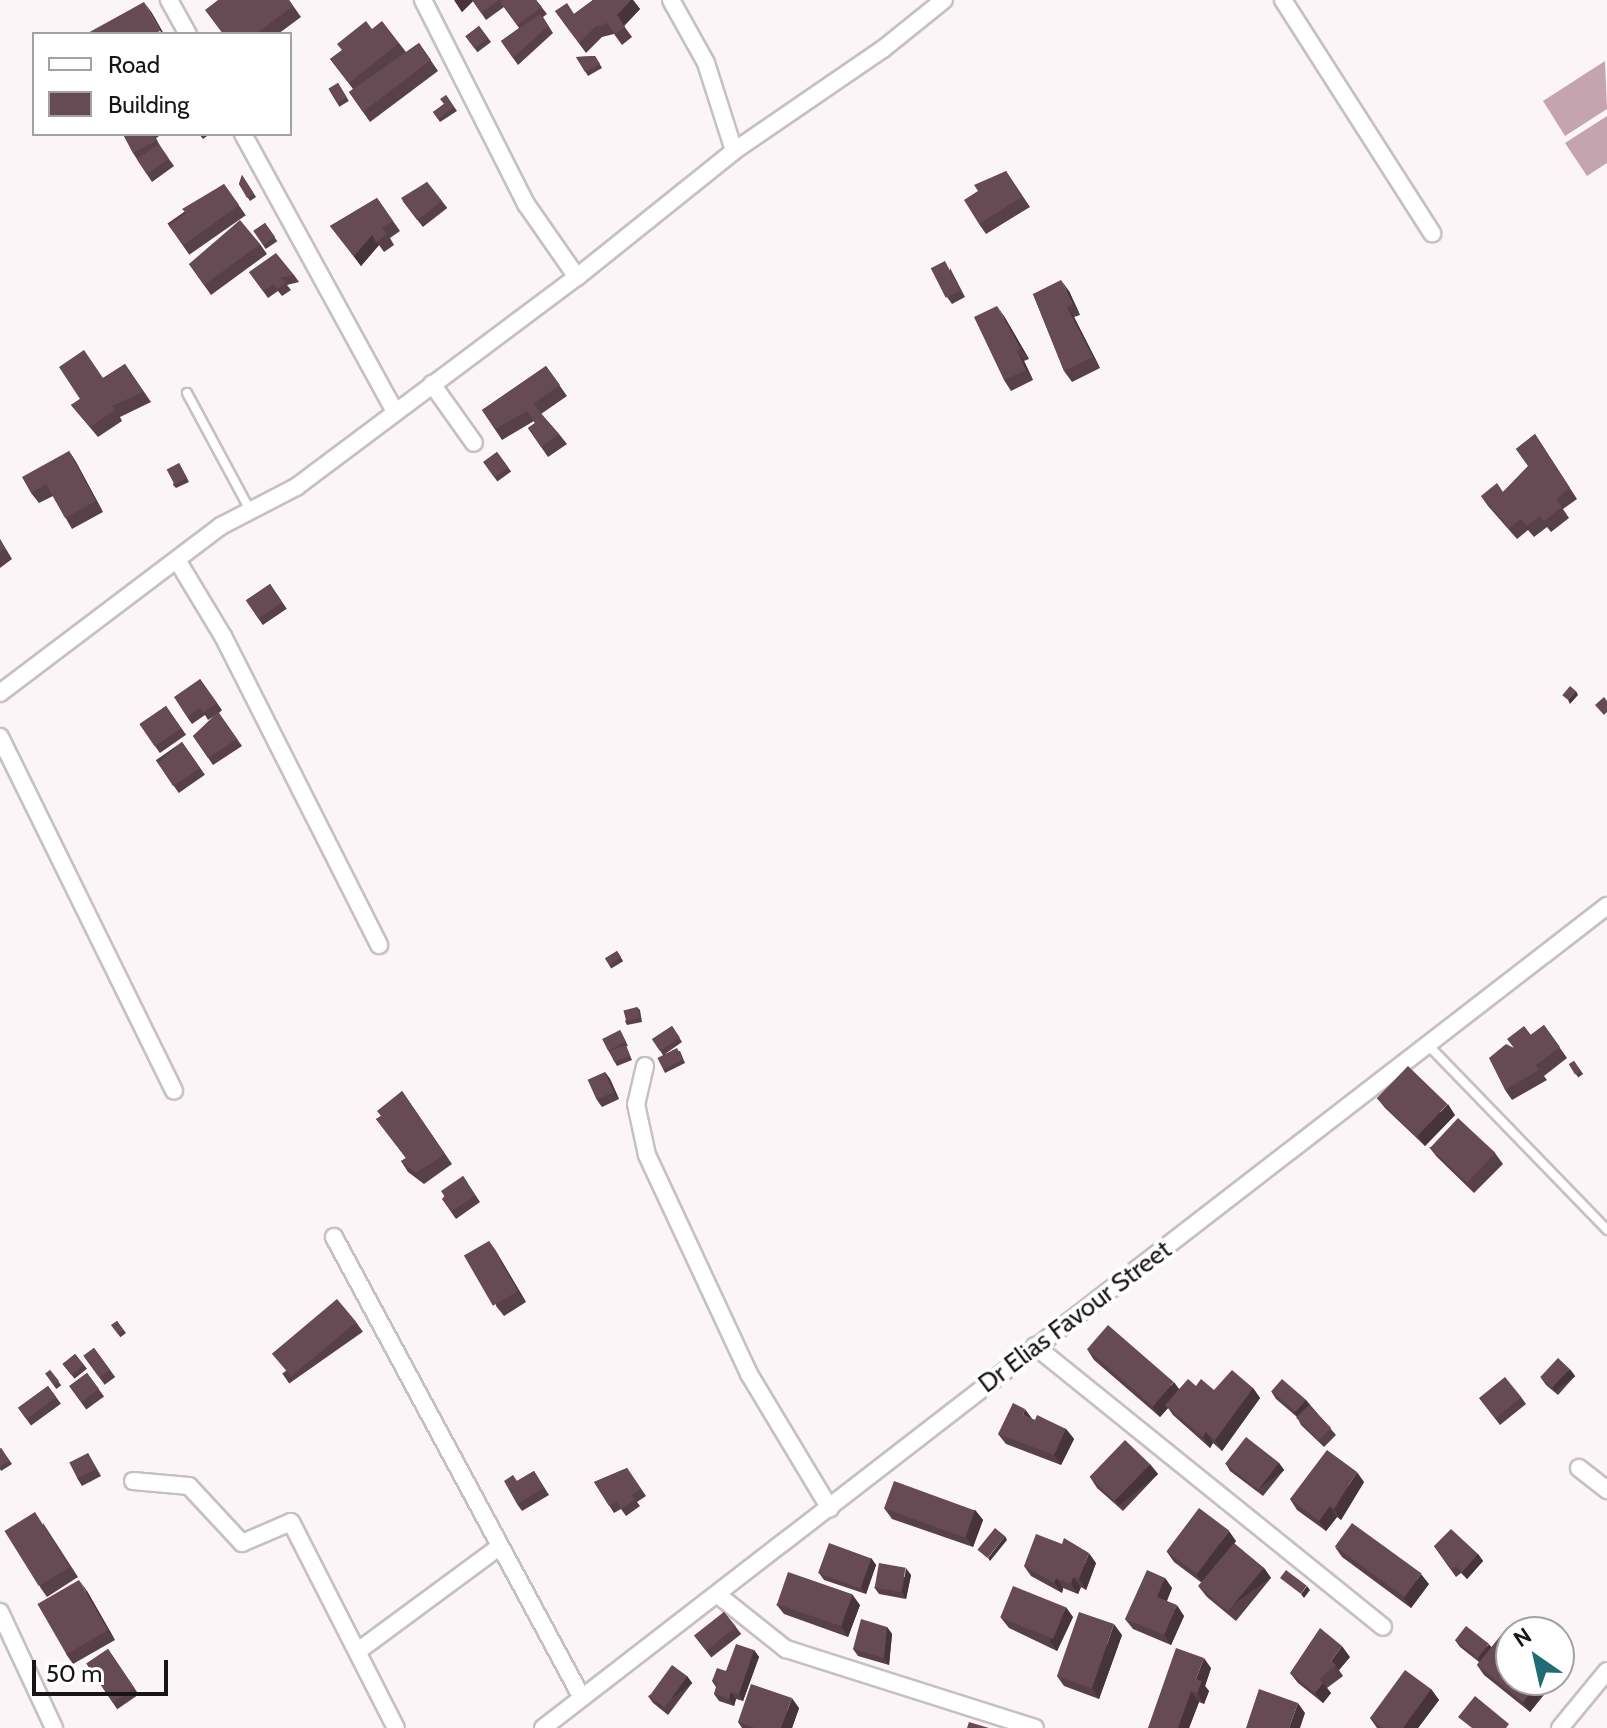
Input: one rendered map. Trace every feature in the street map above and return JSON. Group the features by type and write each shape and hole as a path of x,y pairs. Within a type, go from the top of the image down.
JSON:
{"street":[{"path":"169,0 187,32"},
{"path":"423,0 526,204 577,277"},
{"path":"671,0 706,63 734,151"},
{"path":"0,693 177,560 250,510 296,487 577,277 734,151 883,49 944,0"},
{"path":"1283,0 1432,233"},
{"path":"244,136 395,412"},
{"path":"432,384 474,443"},
{"path":"177,560 224,638 379,945"},
{"path":"0,737 174,1091"},
{"name":"Dr Elias Favour Street","path":"543,1728 1607,906"},
{"path":"645,1066 636,1104 647,1155 749,1374 830,1509"},
{"path":"334,1237 582,1698"},
{"path":"1035,1346 1383,1627"},
{"path":"1579,1468 1607,1490"},
{"path":"133,1481 189,1486 242,1543 291,1522 396,1728"},
{"path":"358,1651 499,1547"},
{"path":"718,1595 786,1649 1035,1728"},
{"path":"0,1612 47,1725"},
{"path":"1560,1728 1607,1671"}],"lane":[{"path":"187,393 250,510"},
{"path":"1429,1046 1607,1230"}],"shaded area":[{"path":"1605,61 1607,109 1565,136 1543,101"},
{"path":"1607,116 1607,163 1587,176 1565,143"}],"building":[{"path":"218,0 289,0 293,6 259,32 222,32 205,10"},
{"path":"472,0 499,0 481,13"},
{"path":"536,0 542,7 517,25 500,2"},
{"path":"593,0 631,0 617,15 625,27 615,34 607,23 595,27 579,43 563,22"},
{"path":"144,2 160,31 158,32 90,32"},
{"path":"567,3 574,14 563,22 555,11"},
{"path":"540,14 548,26 513,58 501,41"},
{"path":"366,21 372,29 382,21 399,43 349,83 330,59 342,50 337,44"},
{"path":"479,26 488,38 474,48 465,36"},
{"path":"419,43 431,60 363,112 349,92"},
{"path":"595,56 600,64 585,72 576,57"},
{"path":"338,83 347,98 337,103 329,89"},
{"path":"446,95 454,107 438,119 433,112 444,104 440,99"},
{"path":"124,136 154,136 156,141 133,153"},
{"path":"159,144 169,159 147,174 137,159"},
{"path":"1006,171 1022,197 979,224 964,200 978,191 974,185"},
{"path":"242,175 254,194 247,198 239,184"},
{"path":"427,182 442,201 417,220 401,198"},
{"path":"224,184 239,205 184,245 169,226 186,213 182,209"},
{"path":"377,198 393,221 382,228 387,234 376,242 372,235 354,256 330,226"},
{"path":"240,220 260,244 204,285 189,264"},
{"path":"265,223 275,237 264,245 254,231"},
{"path":"276,253 294,275 280,278 286,283 277,289 274,284 263,291 249,272"},
{"path":"945,261 960,290 946,298 931,268"},
{"path":"1061,280 1073,304 1067,307 1093,357 1064,371 1033,294"},
{"path":"997,306 1021,349 1017,351 1026,370 1004,380 974,317"},
{"path":"84,350 103,378 125,364 143,392 112,406 115,410 90,427 71,405 80,399 59,367"},
{"path":"546,366 560,385 533,404 559,434 541,447 528,428 535,423 527,411 495,429 482,410"},
{"path":"1535,434 1570,488 1556,499 1562,507 1544,521 1540,516 1527,526 1521,519 1509,528 1481,496 1497,483 1503,492 1529,466 1516,449"},
{"path":"69,451 96,501 65,518 46,484 31,493 22,477"},
{"path":"497,452 508,467 494,477 483,462"},
{"path":"179,463 187,478 175,485 167,470"},
{"path":"270,584 282,602 258,618 246,600"},
{"path":"200,679 217,703 203,713 200,708 187,717 174,697"},
{"path":"1570,686 1576,691 1568,700 1562,695"},
{"path":"1604,697 1607,712 1604,715 1595,705"},
{"path":"166,706 181,728 155,746 139,724"},
{"path":"218,712 237,739 208,758 193,736"},
{"path":"182,742 200,768 173,786 158,763"},
{"path":"617,951 621,957 609,965 605,959"},
{"path":"637,1007 640,1018 626,1021 623,1011"},
{"path":"1544,1025 1560,1047 1536,1065 1539,1070 1505,1090 1489,1058 1506,1044 1514,1048 1507,1039 1524,1026 1531,1035"},
{"path":"672,1026 680,1038 660,1051 652,1039"},
{"path":"620,1030 626,1042 608,1051 602,1039"},
{"path":"626,1045 630,1056 614,1062 610,1051"},
{"path":"677,1048 683,1060 663,1070 657,1058"},
{"path":"1574,1061 1580,1071 1575,1074 1569,1064"},
{"path":"1408,1066 1448,1104 1416,1137 1377,1098"},
{"path":"605,1072 614,1092 597,1100 588,1080"},
{"path":"402,1091 445,1154 416,1173 401,1161 406,1158 376,1119 381,1116 377,1111"},
{"path":"1458,1118 1495,1153 1467,1183 1430,1148"},
{"path":"463,1176 468,1183 445,1197 441,1191"},
{"path":"466,1182 475,1195 451,1212 442,1199"},
{"path":"489,1241 518,1291 493,1306 464,1256"},
{"path":"337,1299 356,1322 291,1377 272,1354"},
{"path":"117,1321 123,1330 118,1334 111,1325"},
{"path":"1108,1325 1174,1382 1153,1406 1087,1349"},
{"path":"94,1348 110,1370 99,1377 83,1356"},
{"path":"75,1354 84,1365 71,1375 63,1364"},
{"path":"1558,1358 1570,1369 1552,1388 1540,1377"},
{"path":"50,1370 59,1381 54,1385 46,1374"},
{"path":"1232,1370 1253,1388 1215,1440 1206,1432 1203,1437 1165,1405 1188,1379 1196,1386 1201,1379 1214,1390"},
{"path":"87,1373 99,1389 81,1402 69,1386"},
{"path":"1505,1377 1521,1397 1496,1418 1479,1398"},
{"path":"1282,1379 1306,1400 1296,1412 1272,1391"},
{"path":"48,1386 56,1397 26,1419 18,1408"},
{"path":"1013,1403 1025,1409 1023,1415 1035,1420 1037,1415 1066,1429 1054,1455 998,1434"},
{"path":"1309,1405 1331,1428 1318,1441 1296,1418"},
{"path":"1246,1437 1279,1463 1258,1490 1225,1464"},
{"path":"1125,1440 1150,1464 1115,1501 1090,1477"},
{"path":"0,1449 9,1461 0,1467"},
{"path":"1327,1450 1357,1472 1334,1509 1330,1506 1319,1521 1290,1499"},
{"path":"88,1453 96,1469 77,1479 69,1463"},
{"path":"627,1468 641,1489 632,1495 635,1499 621,1509 617,1502 609,1506 594,1482"},
{"path":"534,1471 544,1488 517,1504 504,1481 513,1475 517,1481"},
{"path":"894,1481 975,1510 965,1538 884,1508"},
{"path":"1199,1508 1229,1531 1197,1574 1167,1551"},
{"path":"35,1512 69,1567 39,1586 4,1531"},
{"path":"1352,1523 1422,1574 1405,1597 1335,1546"},
{"path":"995,1528 1005,1536 987,1558 977,1550"},
{"path":"1451,1529 1478,1554 1462,1572 1456,1566 1451,1570 1434,1546"},
{"path":"1036,1534 1062,1544 1064,1538 1089,1553 1079,1579 1073,1577 1071,1584 1056,1578 1054,1583 1024,1566"},
{"path":"829,1543 871,1558 860,1588 818,1573"},
{"path":"1234,1543 1264,1568 1228,1611 1198,1586"},
{"path":"879,1563 906,1568 901,1592 875,1588"},
{"path":"1147,1570 1165,1578 1157,1597 1177,1605 1164,1635 1125,1619"},
{"path":"1286,1570 1307,1586 1301,1594 1280,1578"},
{"path":"788,1572 852,1594 841,1626 777,1604"},
{"path":"79,1580 108,1630 66,1654 37,1604"},
{"path":"1013,1586 1066,1607 1053,1639 1000,1618"},
{"path":"724,1612 736,1627 706,1651 694,1636"},
{"path":"1079,1612 1114,1624 1092,1688 1057,1676"},
{"path":"861,1619 887,1627 884,1658 853,1649"},
{"path":"1466,1626 1489,1644 1478,1658 1455,1640"},
{"path":"1320,1628 1342,1646 1331,1661 1336,1665 1319,1679 1323,1683 1315,1693 1290,1673"},
{"path":"1495,1642 1495,1679 1477,1665"},
{"path":"736,1644 754,1650 739,1694 731,1692 729,1699 714,1694 718,1683 712,1681 717,1668 726,1671"},
{"path":"1176,1648 1204,1658 1196,1679 1202,1681 1197,1693 1191,1691 1178,1728 1148,1728"},
{"path":"108,1649 134,1688 113,1703 86,1664"},
{"path":"672,1665 687,1676 664,1708 649,1697"},
{"path":"1405,1670 1431,1689 1403,1728 1383,1728 1370,1718"},
{"path":"751,1684 792,1698 781,1728 755,1728 738,1722"},
{"path":"1259,1689 1298,1703 1289,1728 1246,1728"},
{"path":"1475,1696 1509,1724 1506,1728 1472,1728 1458,1717"},
{"path":"969,1722 989,1728 967,1728"}]}
